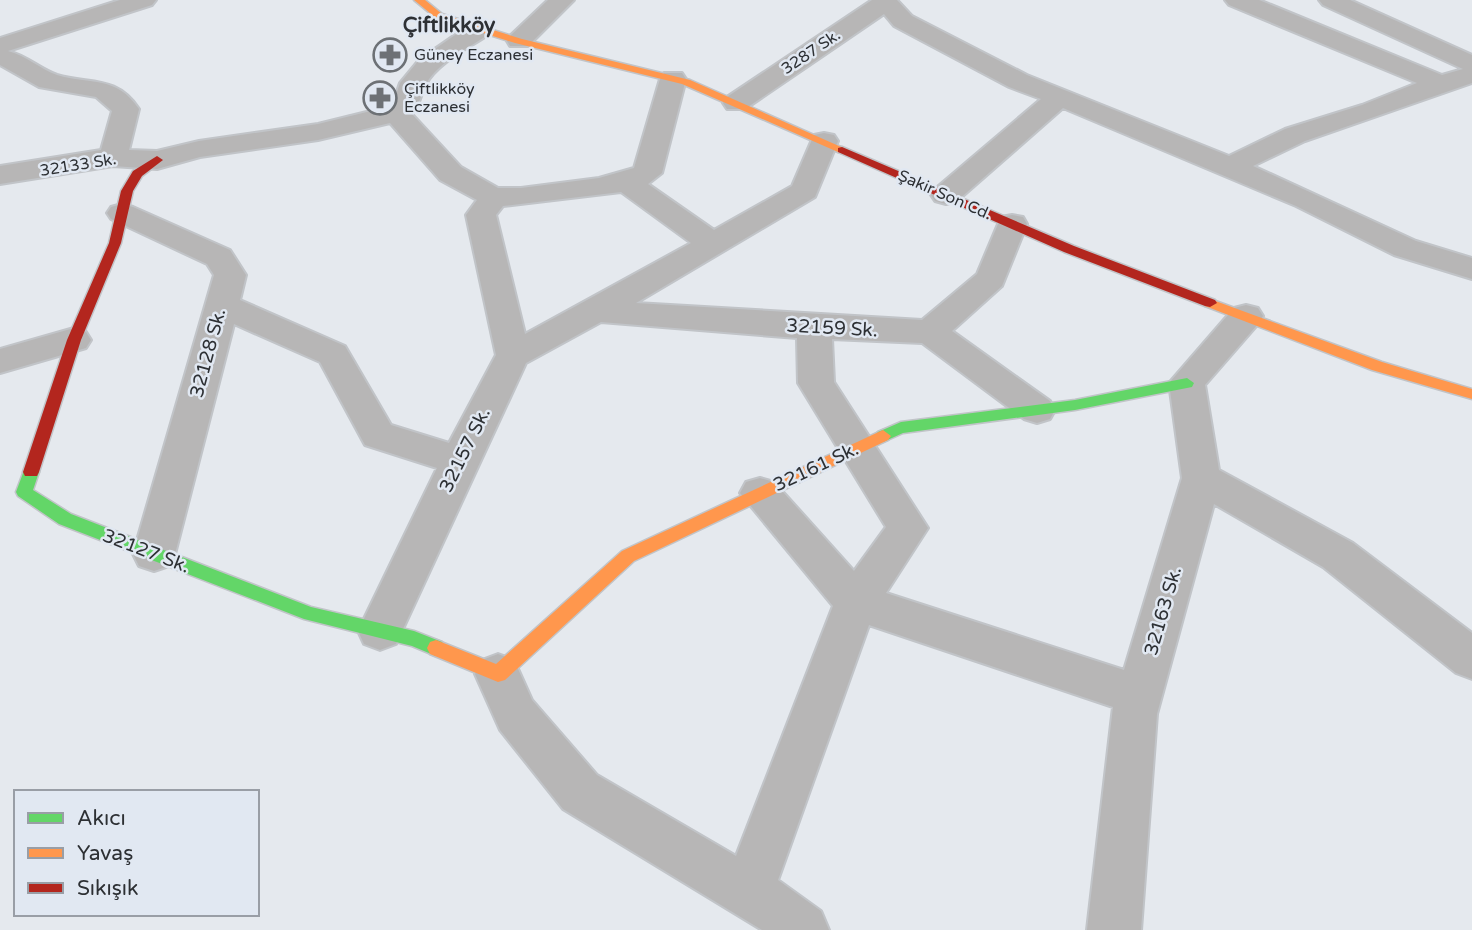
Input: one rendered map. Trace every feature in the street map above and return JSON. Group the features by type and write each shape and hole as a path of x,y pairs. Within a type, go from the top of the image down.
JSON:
{"street":[{"path":"113,157 126,109 104,90 48,81 16,61 1,47 144,0"},
{"name":"Şakir Son Cd.","path":"419,0 439,16 480,29 673,79 736,103 1069,249 1377,366 1472,394"},
{"path":"519,41 562,0"},
{"path":"1237,0 1440,83"},
{"path":"1331,0 1472,64"},
{"path":"885,1 902,21 965,51 987,67 1229,167 1405,248 1472,269"},
{"name":"3287 Sk.","path":"736,103 885,1"},
{"path":"480,29 428,65 413,83 408,101 396,113 436,160 468,186 495,196 534,195 628,183 647,173 673,79"},
{"path":"1229,167 1295,135 1371,111 1440,83 1472,75"},
{"path":"946,195 1059,97"},
{"name":"32133 Sk.","path":"0,175 113,157 157,160 199,149 318,132 396,113"},
{"path":"495,196 481,215 513,355 805,191 824,141"},
{"path":"4,350 74,340 115,243 127,191 137,174 157,160"},
{"path":"628,183 713,244"},
{"name":"32128 Sk.","path":"122,213 219,257 230,275 154,554"},
{"path":"1012,224 990,279 930,332 1037,410"},
{"path":"221,305 333,354 378,435 460,461"},
{"name":"32159 Sk.","path":"595,311 814,327 930,332"},
{"path":"1186,383 1246,316"},
{"path":"748,892 856,601 908,528 816,383 814,327"},
{"name":"32127 Sk.","path":"74,340 24,492 65,519 310,614 414,639 498,674"},
{"name":"32157 Sk.","path":"380,631 513,355"},
{"name":"32161 Sk.","path":"498,674 628,556 901,428 1037,410 1186,383"},
{"name":"32163 Sk.","path":"1114,930 1135,714 1201,478 1186,383"},
{"path":"1201,478 1338,555 1472,659"},
{"path":"760,493 856,601 1140,696"},
{"path":"498,674 516,715 580,792 780,911 802,930"}],"traffic: fast":[{"path":"883,436 901,428 1075,405 1187,383"},
{"path":"31,472 24,492 65,519 310,614 414,639 436,648"}],"traffic: slow":[{"path":"419,0 439,16 519,41 686,82 842,150"},
{"path":"1210,303 1377,366 1472,394"},
{"path":"436,648 498,674 628,556 883,436"}],"traffic: jam":[{"path":"842,150 1069,249 1210,303"},
{"path":"31,472 74,340 115,243 127,191 137,174 157,160"}],"place":[{"name":"Güney Eczanesi","path":"390,55"},
{"name":"Çiftlikköy Eczanesi","path":"380,98"}],"district":[{"name":"Çiftlikköy","path":"449,25"}]}
